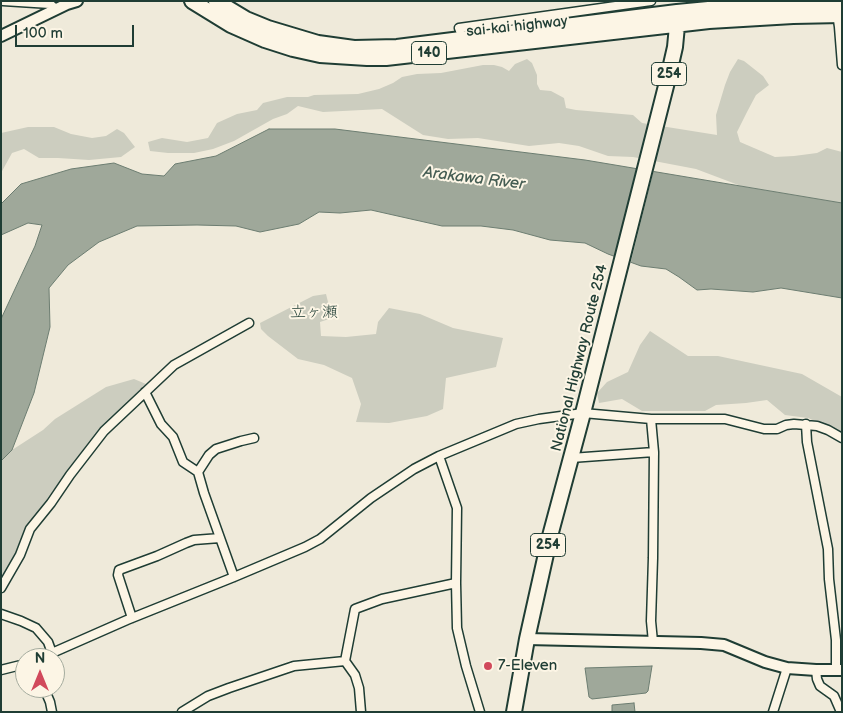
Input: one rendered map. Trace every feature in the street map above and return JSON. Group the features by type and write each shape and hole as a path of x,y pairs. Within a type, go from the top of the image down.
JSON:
{"highway":[{"name":"sai-kai highway","path":"192,1 231,24 265,40 318,43 354,48 464,44 677,19"},
{"name":"sai-kai highway","path":"216,1 246,20 268,28 295,43"},
{"name":"140","path":"677,19 719,8 799,4 838,8"},
{"name":"National Highway Route 254","path":"514,712 527,639 550,536 657,122 675,47 677,19"}],"street":[{"path":"3,1 50,4 56,9"},
{"path":"1,36 56,9 77,1"},
{"path":"464,44 459,28 633,2 651,1"},
{"path":"838,8 842,65"},
{"path":"1,588 20,555 30,529 104,431 174,365 249,323"},
{"path":"145,392 161,424 173,437 183,462 198,472 234,577"},
{"path":"61,648 305,547 320,539 371,498 414,469 439,456 516,424 583,413 651,419 725,419 764,430 777,429 786,425 806,424 828,430 842,438"},
{"path":"651,419 654,452 651,621 653,642"},
{"path":"527,639 724,645 765,662 787,668 839,670 829,579 828,549 807,442 806,424"},
{"path":"198,472 209,454 216,449 241,440 254,438"},
{"path":"571,458 654,452"},
{"path":"439,456 456,508 458,628 466,666 480,712"},
{"path":"132,618 118,575 119,570 194,540 220,538"},
{"path":"361,712 356,675 345,661 355,609 382,599 456,584"},
{"path":"1,614 36,628 48,642 50,648"},
{"path":"184,711 208,696 294,666 345,661"},
{"path":"1,670 15,666"},
{"path":"774,712 787,668"},
{"path":"816,670 820,686 834,696 841,712"},
{"path":"48,698 52,712"}],"shaded area":[{"path":"527,59 532,63 540,90 551,91 564,98 566,108 633,115 642,123 717,135 716,115 725,85 738,59 744,61 763,76 769,85 756,95 747,112 737,132 740,142 775,157 817,153 827,148 842,152 842,203 741,186 696,169 633,157 608,156 579,146 559,143 529,146 478,138 448,139 423,135 382,109 323,112 298,106 287,114 273,119 234,141 213,149 194,153 150,151 148,142 162,138 187,142 208,138 217,123 237,114 257,110 263,103 287,97 358,94 379,89 402,77 441,73 483,65 494,65 509,71 515,64"},
{"path":"28,127 54,127 71,134 92,138 106,136 117,129 124,133 135,147 121,157 89,160 39,158 24,149 12,153 1,173 1,133"},
{"path":"326,294 332,318 320,322 321,336 346,337 376,334 378,322 389,308 420,314 453,328 503,338 496,367 446,378 443,409 427,416 389,423 356,422 361,404 352,378 324,365 298,359 261,329 260,323 313,296"},
{"path":"650,331 688,356 718,356 802,374 842,397 842,433 808,418 785,415 767,400 716,405 705,411 642,411 622,399 599,403 597,393 607,382 628,372 640,345"},
{"path":"134,379 146,384 108,421 60,481 28,525 15,556 1,580 1,461 12,450 43,430 55,419 106,387"}],"water":[{"name":"Arakawa River","path":"269,129 335,129 585,160 842,203 842,298 781,288 753,292 697,290 666,269 641,266 585,243 550,240 513,230 481,226 442,226 371,210 340,213 319,212 299,224 260,232 236,226 137,226 99,242 68,265 49,288 50,327 34,393 12,450 1,461 1,319 35,246 42,225 28,223 1,235 1,204 21,184 71,169 114,163 142,174 164,176 175,164 216,156"},
{"path":"652,666 648,691 646,693 592,699 589,697 585,668"},
{"path":"634,703 635,712 612,712 612,705"}],"pier":[{"path":"637,166 654,169 630,265 614,259"}],"place":[{"name":"7-Eleven","path":"488,666"}],"district":[{"name":"立ヶ瀬","path":"314,313"}]}
